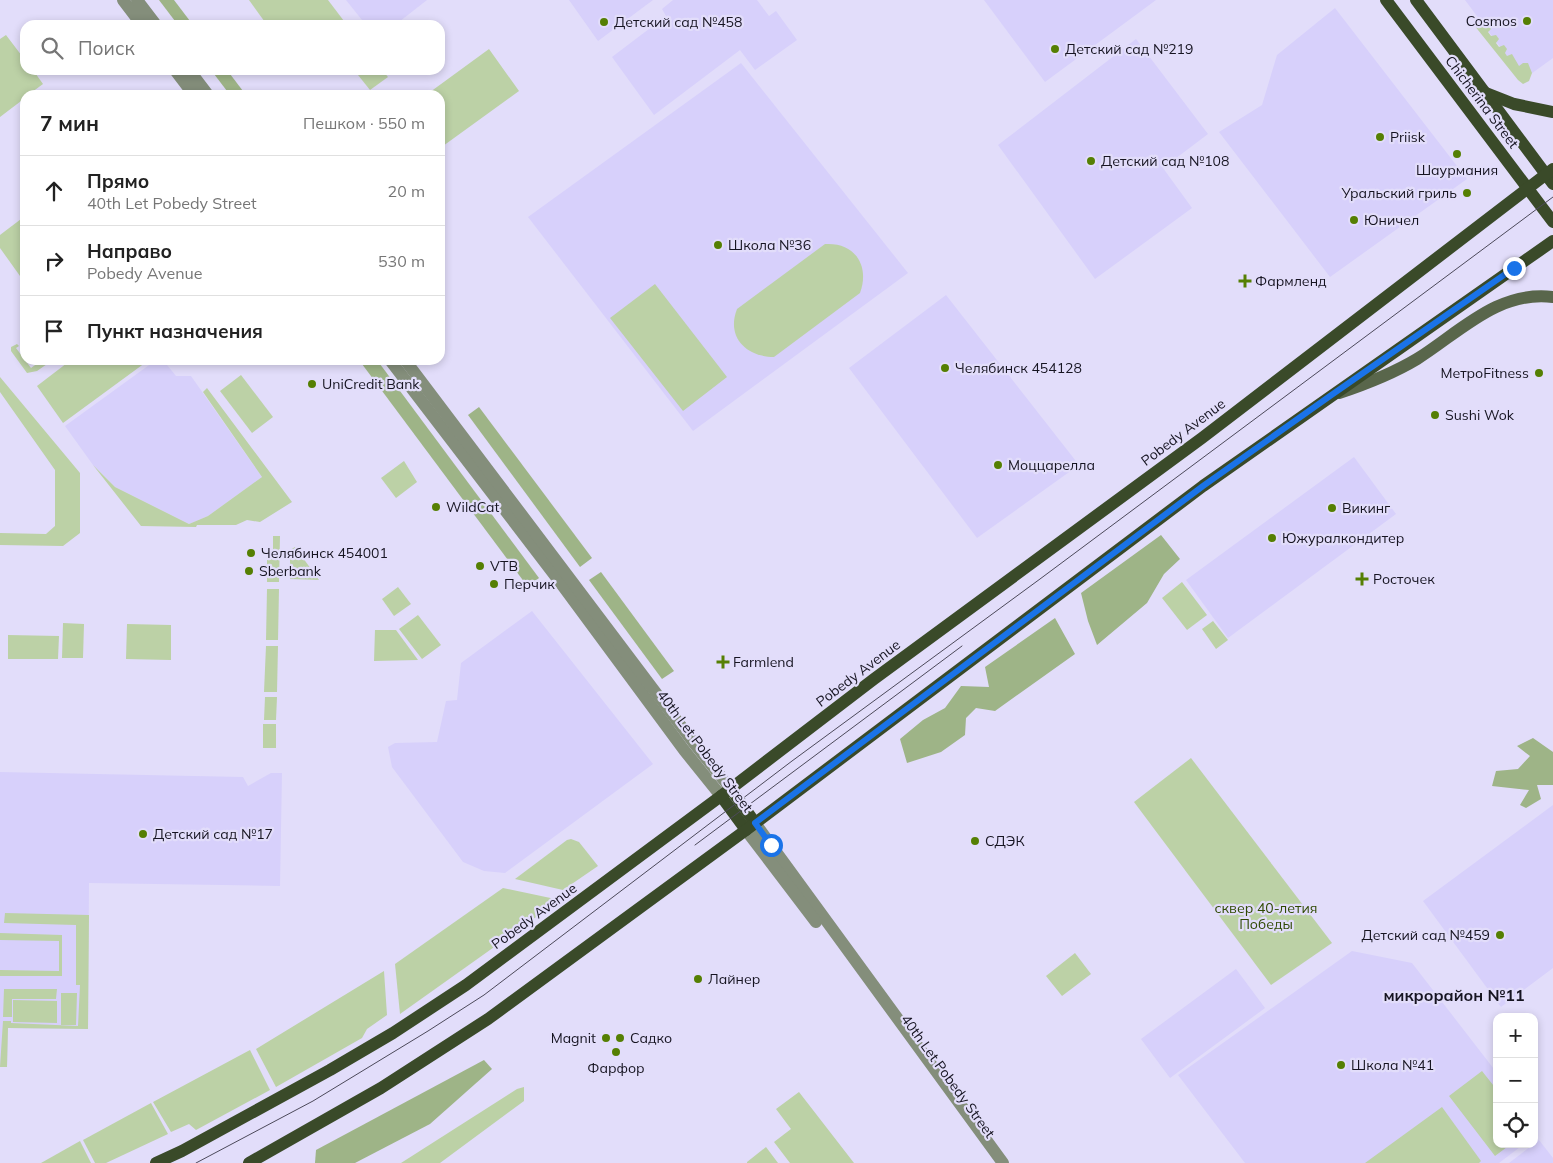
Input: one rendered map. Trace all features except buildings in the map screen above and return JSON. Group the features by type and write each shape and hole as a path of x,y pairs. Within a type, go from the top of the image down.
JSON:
{"main road":[{"name":"Chicherina Street","path":"1386,0 1553,222"},
{"name":"Chicherina Street","path":"1416,0 1551,176"},
{"path":"1485,92 1514,104 1553,112"},
{"name":"Pobedy Avenue","path":"156,1163 260,1110 402,1028 466,985 726,792 882,673 1202,438 1528,188 1551,176"},
{"path":"249,1163 380,1088 476,1027 751,827 1203,486 1553,240"},
{"path":"1330,396 1374,382 1416,360 1482,314 1510,300 1529,296 1553,297"},
{"name":"40th Let Pobedy Street","path":"726,792 751,827"}],"street":[{"path":"123,0 138,20"},
{"path":"138,0 152,20"},
{"path":"180,75 190,90"},
{"path":"193,75 204,90"},
{"name":"40th Let Pobedy Street","path":"394,365 567,583"},
{"name":"40th Let Pobedy Street","path":"410,365 567,583 684,750 726,792"},
{"name":"40th Let Pobedy Street","path":"751,827 1004,1163"},
{"name":"40th Let Pobedy Street","path":"751,827 994,1163"}],"shaded area":[{"path":"346,0 427,0 401,20 362,20"},
{"name":"Детский сад №458","path":"569,0 653,0 598,41"},
{"path":"673,0 757,0 769,16 776,11 797,40 755,70 740,50 654,115 612,57 666,16 662,9"},
{"name":"Детский сад №219","path":"984,0 1156,0 1045,82"},
{"path":"1465,0 1553,0 1553,58 1524,79"},
{"path":"1335,8 1467,179 1330,277 1219,132 1262,105 1277,55"},
{"name":"Детский сад №108","path":"1136,39 1208,134 1163,168 1192,208 1095,279 998,145"},
{"name":"Школа №36","path":"741,63 908,273 693,431 528,217"},
{"path":"946,295 1079,465 977,538 849,368"},
{"path":"149,365 167,365 176,376 191,376 262,477 208,516 189,524 115,487 93,465 65,426"},
{"path":"1354,457 1396,514 1228,638 1186,580"},
{"path":"532,611 653,764 505,873 484,871 463,862 392,767 388,747 395,743 437,742 446,701 457,700 461,663"},
{"name":"Детский сад №17","path":"0,772 243,777 248,786 271,773 282,773 280,886 89,883 88,1029 8,1028 7,1067 0,1067"},
{"name":"Детский сад №459","path":"1553,805 1553,968 1501,1007 1423,901"},
{"name":"Школа №41","path":"1352,951 1412,963 1493,1068 1493,1148 1519,1148 1499,1163 1245,1163 1178,1075"},
{"path":"1236,969 1265,1008 1170,1078 1141,1039"},
{"path":"1538,1141 1553,1158 1553,1163 1509,1163 1529,1148 1538,1148"}],"green space":[{"path":"159,0 174,0 189,20 174,20"},
{"path":"249,0 328,0 343,20 263,20"},
{"path":"1483,18 1481,22 1484,26 1488,24 1491,29 1488,32 1491,36 1496,35 1499,39 1496,43 1499,47 1504,45 1507,49 1505,53 1507,56 1512,54 1519,66 1523,63 1528,63 1532,73 1529,81 1523,84 1518,80 1474,25"},
{"path":"6,35 20,53 20,75 37,75 43,84 35,90 20,90 20,102 0,117 0,39"},
{"path":"489,49 519,91 445,145 445,90 433,90"},
{"path":"215,75 231,75 242,90 226,90"},
{"path":"358,75 386,75 388,77 370,90"},
{"path":"20,220 20,276 0,248 0,235"},
{"path":"825,244 836,244 845,247 858,258 863,274 860,293 774,357 764,356 747,349 736,336 734,328 737,309"},
{"path":"655,284 727,377 683,411 610,318"},
{"path":"17,344 19,346 16,348 20,353 20,363 11,351 11,347"},
{"path":"21,365 29,365 31,368 35,365 46,365 37,371 27,373"},
{"path":"64,365 142,365 63,423 37,386"},
{"path":"363,365 381,365 539,578 528,587"},
{"path":"241,375 273,417 252,433 220,391"},
{"path":"0,377 80,473 80,533 63,546 0,545 0,533 46,534 55,526 55,470 0,392"},
{"path":"207,388 292,502 260,522 247,520 236,525 197,525 196,527 141,526 93,465 115,487 189,524 208,516 262,477 203,392"},
{"path":"479,407 592,558 580,567 468,415"},
{"path":"404,461 417,482 396,498 381,478"},
{"path":"1161,535 1180,559 1164,574 1147,603 1097,645 1088,621 1081,593"},
{"path":"273,536 280,536 279,582 267,582 267,559 273,554"},
{"path":"295,547 319,580 290,579 290,550"},
{"path":"601,572 674,671 662,679 589,580"},
{"path":"1182,582 1207,615 1187,630 1162,598"},
{"path":"398,587 411,604 394,616 382,599"},
{"path":"267,589 279,589 278,640 266,640"},
{"path":"418,615 441,645 422,659 399,629"},
{"path":"1055,618 1075,654 995,711 976,708 966,718 965,735 941,752 907,763 900,739 923,720 945,708 961,686 989,687 985,667"},
{"path":"1213,621 1228,640 1216,649 1202,629"},
{"path":"63,623 84,624 83,658 62,658"},
{"path":"127,624 171,625 171,660 126,659"},
{"path":"375,630 396,630 418,660 374,661"},
{"path":"8,635 59,636 58,659 8,659"},
{"path":"266,646 278,646 277,692 264,692"},
{"path":"265,697 277,697 276,720 264,720"},
{"path":"263,724 276,724 276,748 263,748"},
{"path":"1533,738 1553,752 1553,785 1537,785 1541,799 1526,808 1520,805 1529,790 1492,786 1496,771 1518,769 1530,756 1517,746"},
{"name":"сквер 40-летия Победы","path":"1191,758 1332,943 1271,985 1134,802"},
{"path":"571,839 579,842 598,866 563,890 515,879 567,840"},
{"path":"503,888 560,900 400,1014 395,964"},
{"path":"5,913 89,915 88,1029 8,1028 7,1067 0,1067 3,1021 78,1026 80,985 76,985 76,925 4,923"},
{"path":"0,933 62,935 62,976 0,976 0,970 59,971 59,941 0,940"},
{"path":"1075,953 1091,974 1062,996 1046,976"},
{"path":"384,971 387,1015 367,1029 362,1038 276,1087 256,1049"},
{"path":"4,989 57,989 56,999 12,999 12,1017 3,1017"},
{"path":"61,993 77,993 76,1025 61,1025"},
{"path":"13,1000 57,1001 57,1023 13,1022"},
{"path":"250,1050 270,1090 196,1130 189,1124 171,1132 153,1102"},
{"path":"484,1060 492,1069 430,1124 355,1163 315,1163 316,1150"},
{"path":"1482,1071 1493,1085 1493,1148 1506,1148 1495,1156 1449,1096"},
{"path":"524,1087 524,1101 440,1163 401,1163 517,1089"},
{"path":"799,1092 854,1163 790,1163 774,1142 791,1129 776,1109"},
{"path":"151,1103 168,1134 106,1163 95,1163 83,1140"},
{"path":"1442,1107 1481,1161 1479,1163 1365,1163"},
{"path":"80,1141 91,1163 41,1163"},
{"path":"766,1147 778,1163 747,1163 747,1162"}],"tram line":[{"path":"196,1163 313,1101 484,995 792,761 1553,197"},
{"path":"695,845 962,646"}],"place":[{"name":"Cosmos","path":"1527,21"},
{"name":"Детский сад №458","path":"604,22"},
{"name":"Детский сад №219","path":"1055,49"},
{"name":"Priisk","path":"1380,137"},
{"name":"Шаурмания","path":"1457,154"},
{"name":"Детский сад №108","path":"1091,161"},
{"name":"Уральский гриль","path":"1467,193"},
{"name":"Юничел","path":"1354,220"},
{"name":"Школа №36","path":"718,245"},
{"name":"Фармленд","path":"1245,281"},
{"name":"Челябинск 454128","path":"945,368"},
{"name":"МетроFitness","path":"1539,373"},
{"name":"UniCredit Bank","path":"312,384"},
{"name":"Sushi Wok","path":"1435,415"},
{"name":"Моццарелла","path":"998,465"},
{"name":"WildCat","path":"436,507"},
{"name":"Викинг","path":"1332,508"},
{"name":"Южуралкондитер","path":"1272,538"},
{"name":"Челябинск 454001","path":"251,553"},
{"name":"VTB","path":"480,566"},
{"name":"Sberbank","path":"249,571"},
{"name":"Росточек","path":"1362,579"},
{"name":"Перчик","path":"494,584"},
{"name":"Farmlend","path":"723,662"},
{"name":"Детский сад №17","path":"143,834"},
{"name":"СДЭК","path":"975,841"},
{"name":"Детский сад №459","path":"1500,935"},
{"name":"Лайнер","path":"698,979"},
{"name":"Magnit","path":"606,1038"},
{"name":"Садко","path":"620,1038"},
{"name":"Фарфор","path":"616,1052"},
{"name":"Школа №41","path":"1341,1065"}],"district":[{"name":"микрорайон №11","path":"1454,995"}],"route":[{"path":"771,845 755,823 1203,486 1514,268"}]}
